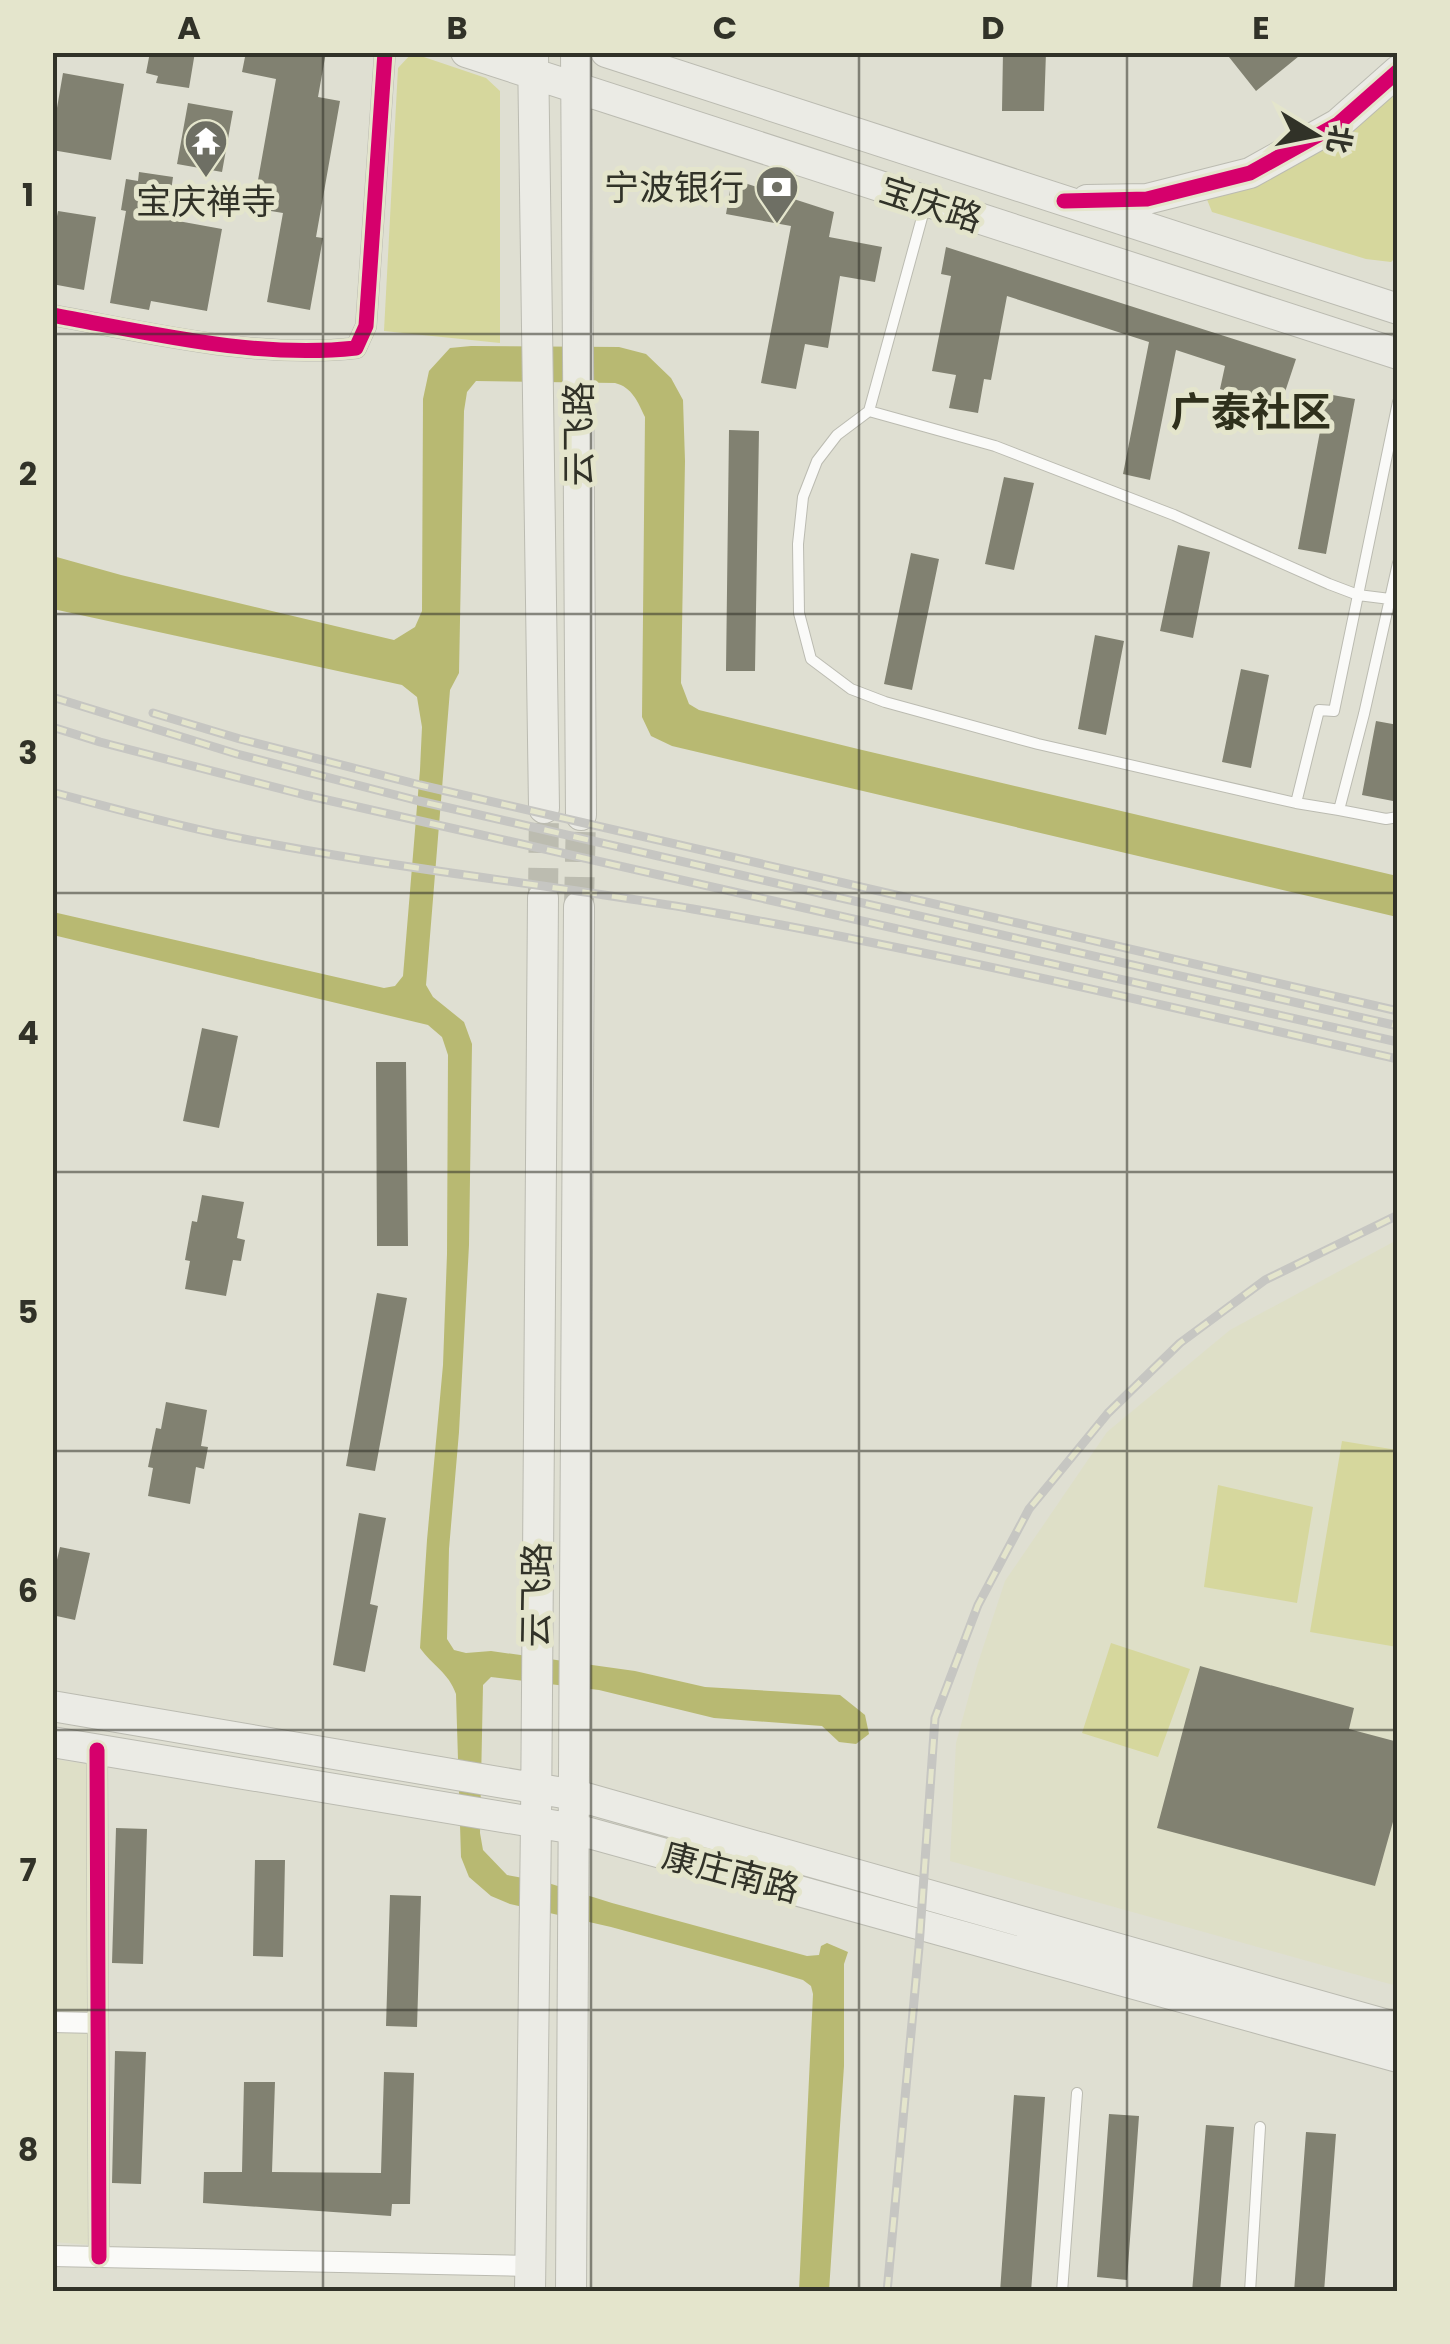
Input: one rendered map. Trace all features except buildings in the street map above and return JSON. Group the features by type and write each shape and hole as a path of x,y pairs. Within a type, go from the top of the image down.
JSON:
{"main road":[{"name":"宝庆路","path":"466,52 533,64 576,88 1398,354"},
{"name":"云飞路","path":"576,52 581,815"},
{"name":"宝庆路","path":"606,52 1398,309"},
{"name":"云飞路","path":"533,64 544,808"},
{"path":"1064,201 1147,199 1250,173 1338,124 1398,71"},
{"name":"云飞路","path":"530,2279 542,898"},
{"name":"云飞路","path":"572,2292 579,907"},
{"name":"康庄南路","path":"52,1706 575,1795 1398,2028"},
{"name":"康庄南路","path":"52,1742 575,1829 1398,2057"}],"street":[{"path":"52,315 179,338 267,348 356,348 366,326 385,52"},
{"path":"97,1750 99,2257"},
{"path":"52,2022 98,2023"},
{"path":"52,2256 530,2279"}],"lane":[{"path":"926,202 869,411 837,435 816,462 803,497 798,544 799,613 811,659 852,689 885,702 1038,744 1296,803 1398,818"},
{"path":"1296,803 1320,710 1334,711 1398,402"},
{"path":"869,411 995,446 1174,515 1328,584 1358,595 1393,599"},
{"path":"1339,810 1393,599 1398,562"},
{"path":"1062,2292 1076,2093"},
{"path":"1250,2292 1260,2127"}],"shaded area":[{"path":"412,53 486,78 500,91 500,343 384,331 398,68"},
{"path":"1397,87 1398,255 1391,262 1366,259 1212,212 1206,197"},
{"path":"619,347 646,354 671,378 683,400 685,461 681,683 689,704 699,710 1397,876 1397,917 672,746 651,736 642,717 645,417 640,406 630,392 615,383 476,381 467,392 459,673 450,690 426,985 433,997 464,1022 472,1044 469,1245 449,1549 447,1639 454,1650 466,1653 491,1651 635,1671 705,1687 840,1695 865,1715 869,1734 856,1744 839,1742 822,1726 714,1718 599,1690 491,1677 483,1685 483,1850 507,1875 545,1882 807,1956 819,1955 821,1946 827,1943 848,1952 844,1964 844,2066 829,2291 799,2291 811,1986 766,1969 510,1904 491,1896 469,1877 461,1857 456,1694 445,1675 420,1648 443,1365 447,1254 448,1055 442,1037 428,1025 53,935 53,912 384,988 395,986 403,976 420,770 422,727 417,697 402,685 53,609 53,556 394,640 415,627 422,611 423,399 429,371 450,348"},
{"path":"1397,1240 1397,1986 950,1861 956,1743 1005,1581 1107,1432 1230,1330"},
{"path":"1342,1441 1397,1450 1397,1647 1310,1632"},
{"path":"1218,1485 1313,1507 1297,1603 1204,1587"},
{"path":"1111,1643 1190,1669 1158,1757 1082,1733"},
{"path":"53,1759 106,1767 105,2246 53,2242"}],"tunnel":[{"path":"543,898 544,808"},
{"path":"579,907 581,815"}],"railway":[{"path":"52,697 237,754 419,801 1398,1026"},
{"path":"153,713 420,785 1398,1011"},
{"path":"52,727 305,795 1398,1042"},
{"path":"52,792 287,847 693,909 870,942 1398,1059"},
{"path":"887,2292 919,1947 935,1718 978,1605 1029,1509 1108,1413 1180,1343 1265,1280 1398,1215"}],"cycle path":[{"path":"52,315 242,347 356,348 366,326 385,52"},
{"path":"1064,201 1147,199 1250,173 1338,124 1398,71"},
{"path":"97,1750 99,2257"}],"place":[{"name":"宝庆禅寺","path":"206,179"},
{"name":"宁波银行","path":"777,225"}],"district":[{"name":"广泰社区","path":"1251,412"}]}
